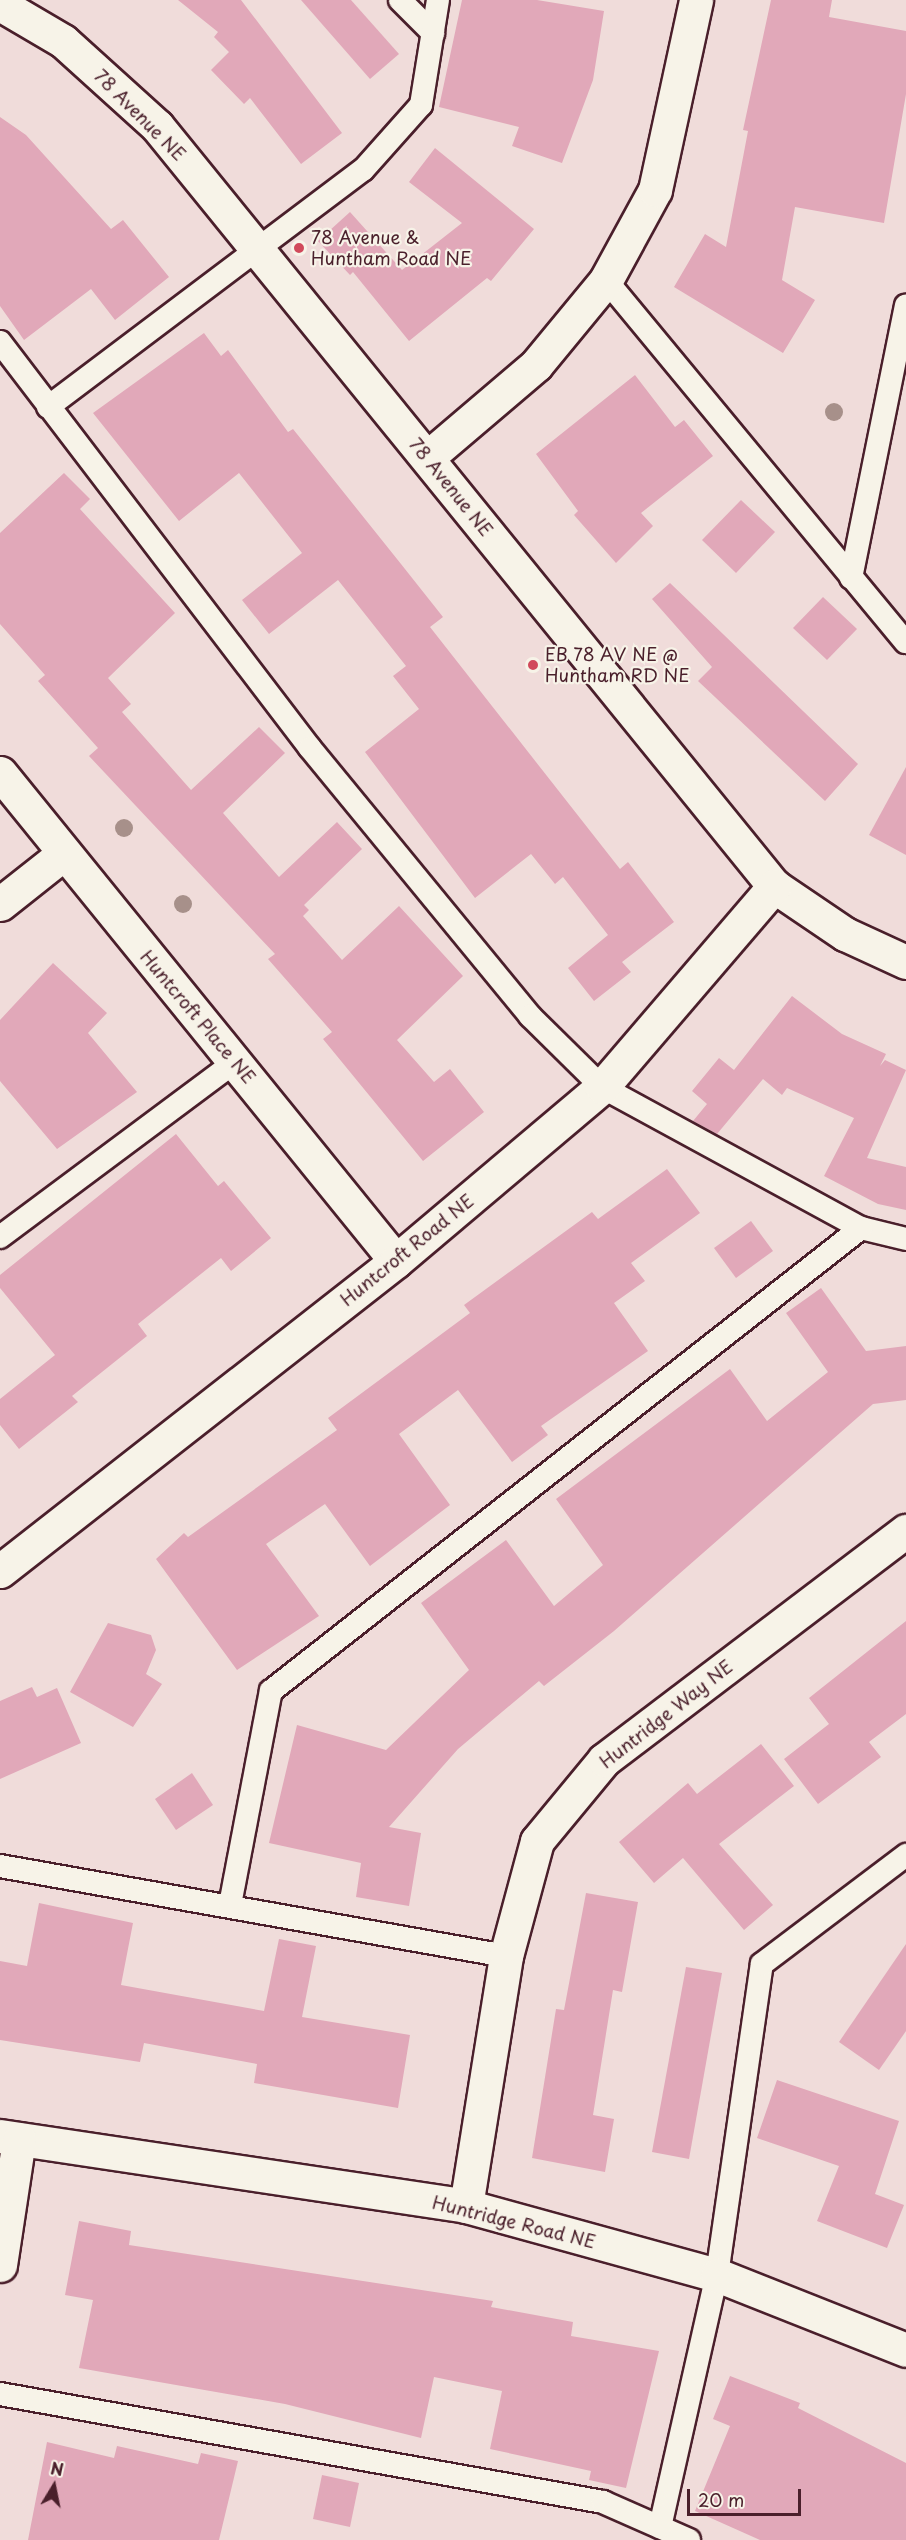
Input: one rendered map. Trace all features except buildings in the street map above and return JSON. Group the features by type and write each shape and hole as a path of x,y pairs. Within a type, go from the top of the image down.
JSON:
{"street":[{"path":"428,458 536,365 606,280 655,190 696,0"},
{"name":"78 Avenue NE","path":"0,4 63,40 157,126 260,248 774,886 845,934 906,962"},
{"name":"Huntcroft Place NE","path":"0,773 63,854 236,1061 396,1261"},
{"path":"0,904 63,854"},
{"name":"Huntcroft Road NE","path":"0,1571 396,1261 602,1087 774,886"},
{"name":"Huntridge Way NE","path":"466,2206 506,1956 537,1840 604,1760 906,1532"},
{"path":"0,2265 9,2137"},
{"name":"Huntridge Road NE","path":"9,2137 466,2206 717,2275 906,2350"}],"lane":[{"path":"400,0 433,33"},
{"path":"48,407 363,170 421,105 438,0"},
{"path":"606,280 850,578 906,642"},
{"path":"850,578 906,306"},
{"path":"0,342 318,757 530,1016 602,1087 861,1228 906,1239"},
{"path":"0,1237 236,1061"},
{"path":"230,1905 271,1691 861,1228"},
{"path":"660,2527 717,2275 762,1964 906,1855"},
{"path":"0,1866 230,1905 506,1956"},
{"path":"0,2394 603,2502 689,2540"}],"place":[{"name":"78 Avenue & Huntham Road NE","path":"299,248"},
{"name":"EB 78 AV NE @ Huntham RD NE","path":"533,665"}]}
